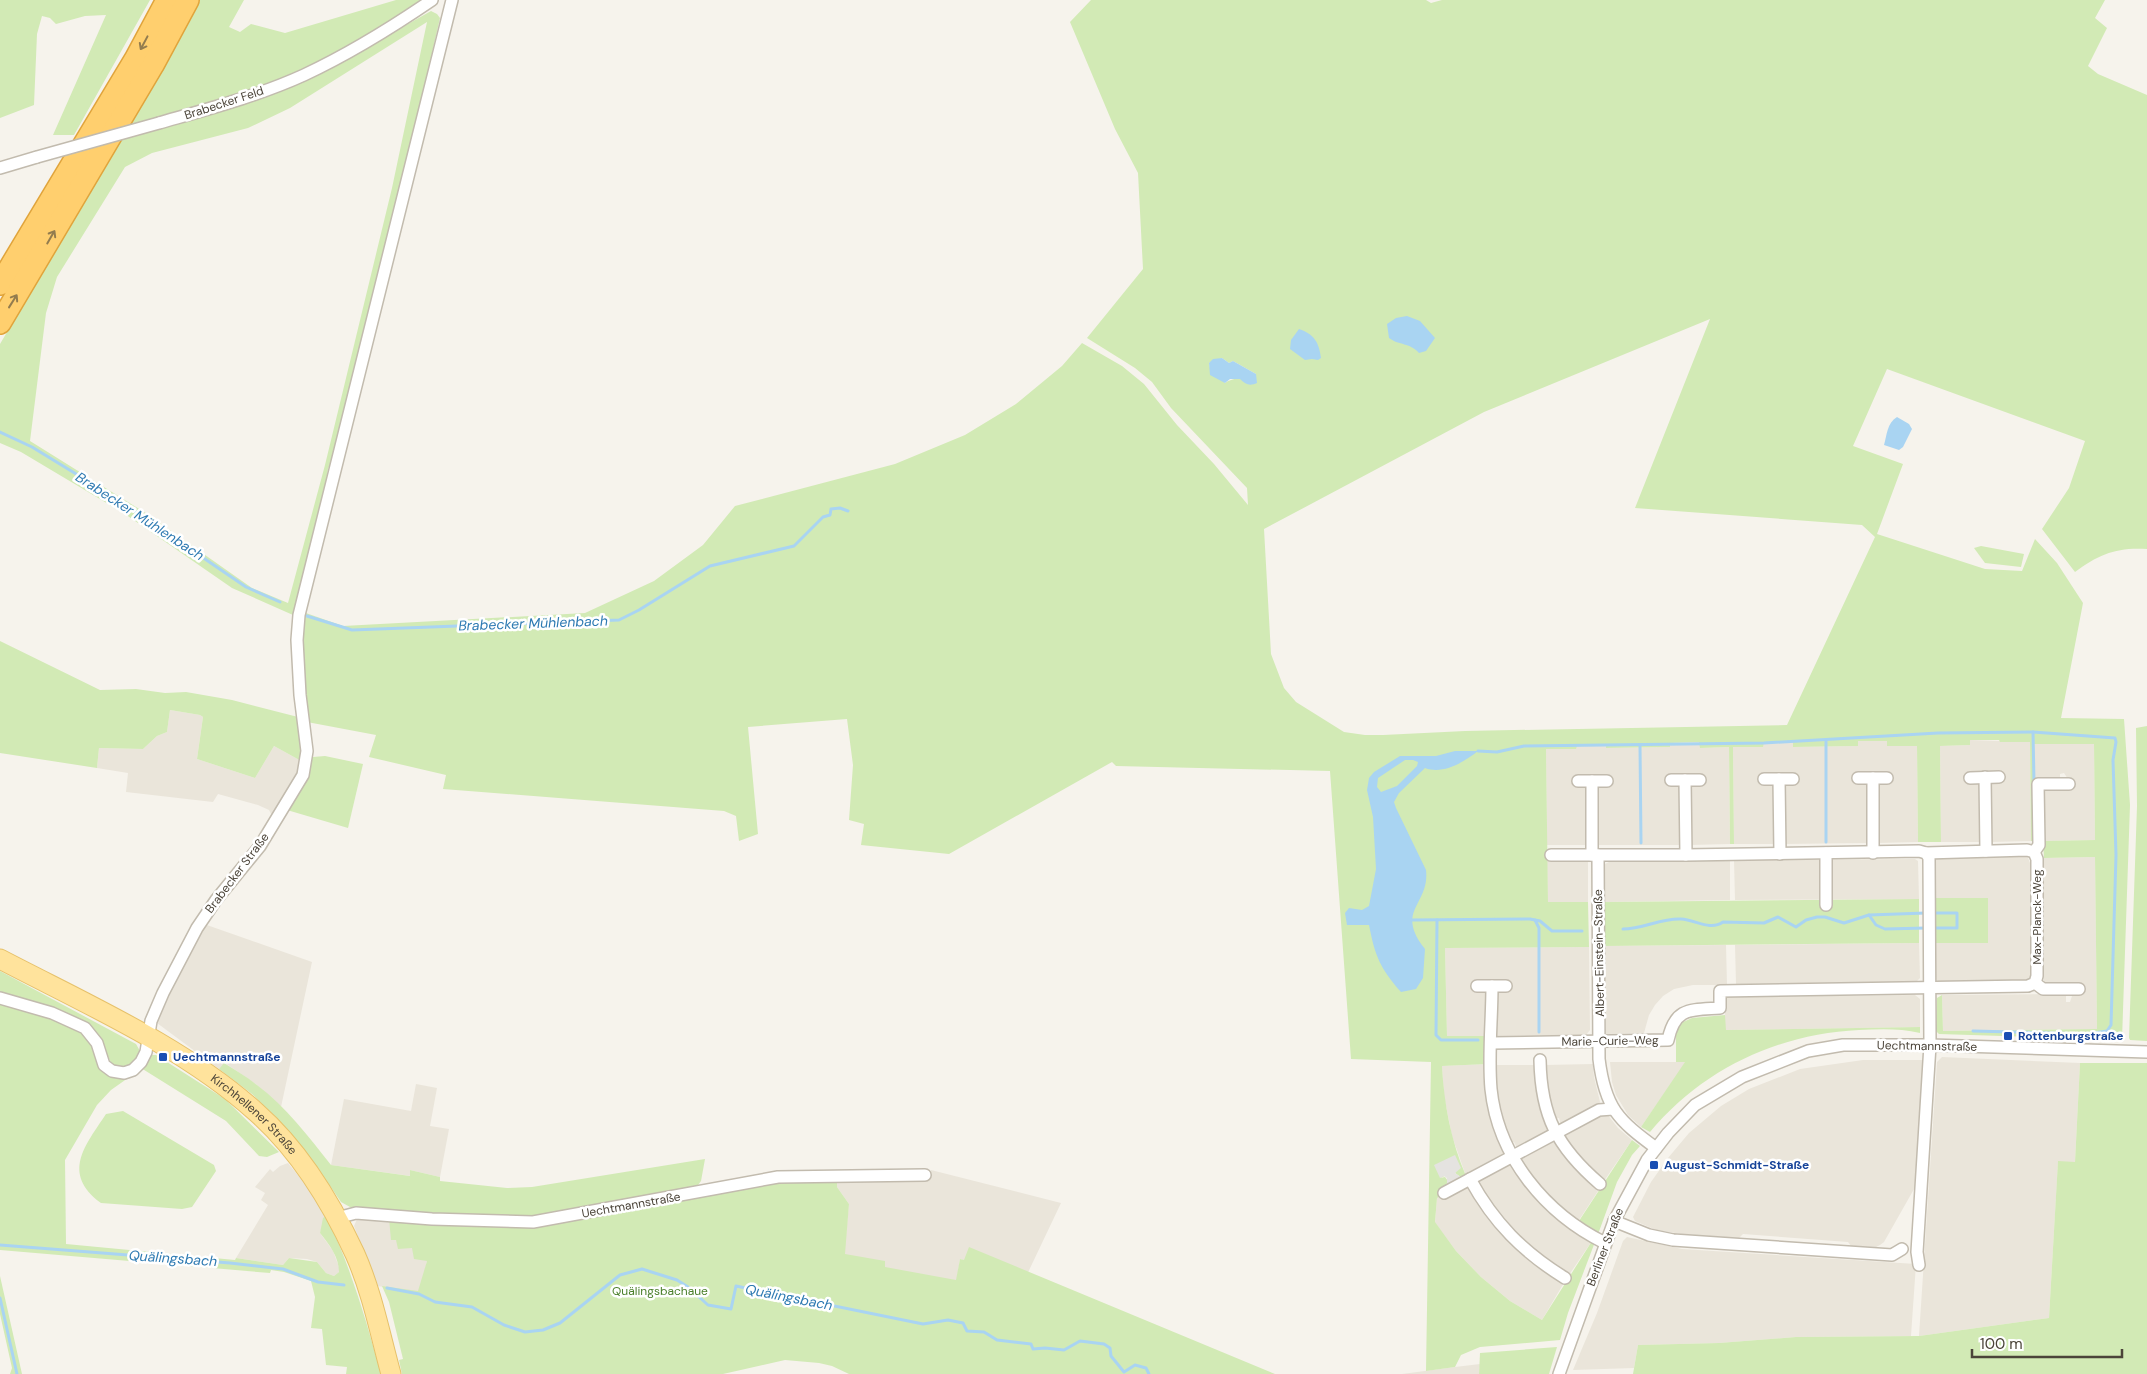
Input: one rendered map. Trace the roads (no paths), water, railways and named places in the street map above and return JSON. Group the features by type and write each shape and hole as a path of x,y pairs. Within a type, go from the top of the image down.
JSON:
{"highway":[{"path":"0,284 131,66 167,0"},
{"path":"0,322 153,65 188,0"}],"main road":[{"name":"Kirchhellener Straße","path":"0,959 148,1038 218,1081 258,1113 301,1161 337,1218 356,1256 391,1374"}],"street":[{"name":"Brabecker Feld","path":"0,168 236,101 302,76 375,37 432,0"},
{"name":"Brabecker Straße","path":"0,998 52,1013 85,1028 97,1042 104,1065 112,1071 124,1073 133,1070 141,1062 151,1021 162,993 197,928 216,900 260,846 302,775 307,751 300,695 297,640 299,615 452,0"},
{"path":"1858,778 1887,778"},
{"path":"1873,778 1874,853"},
{"path":"1970,778 1999,778"},
{"path":"1985,778 1986,851"},
{"path":"1764,779 1793,779"},
{"path":"1779,779 1780,854"},
{"path":"1671,780 1700,780"},
{"path":"1685,780 1686,855"},
{"path":"1578,781 1607,781"},
{"name":"Albert-Einstein-Straße","path":"1592,782 1601,1079 1612,1109 1628,1128 1656,1148"},
{"name":"Max-Planck-Weg","path":"2034,852 2039,845 2038,784 2069,784"},
{"name":"Max-Planck-Weg","path":"1926,853 2027,850 2034,852"},
{"path":"1551,855 1874,853 1918,851 1926,853 1929,858 1930,1045 1917,1252 1918,1265"},
{"name":"Max-Planck-Weg","path":"2034,852 2037,868 2037,976 2035,983"},
{"path":"1826,853 1826,905"},
{"name":"Max-Planck-Weg","path":"1930,988 2028,986 2035,983"},
{"name":"Max-Planck-Weg","path":"2035,983 2042,989 2078,989"},
{"path":"1477,986 1506,986"},
{"path":"1492,986 1492,1090 1500,1127 1513,1158 1534,1189 1553,1208 1580,1230 1605,1243"},
{"name":"Marie-Curie-Weg","path":"1492,1042 1668,1040 1673,1022 1683,1012 1720,1008 1720,991 1930,988"},
{"name":"Uechtmannstraße","path":"1716,1091 1773,1063 1815,1049 1843,1045 1930,1045 2147,1052"},
{"path":"1540,1060 1543,1099 1556,1133 1574,1160 1600,1184"},
{"name":"Berliner Straße","path":"1559,1374 1605,1243 1635,1180 1656,1148 1695,1105 1716,1091"},
{"path":"1444,1193 1513,1158 1599,1110 1612,1109"},
{"name":"Uechtmannstraße","path":"337,1218 356,1212 432,1219 533,1222 778,1177 926,1175"},
{"path":"1470,1179 1482,1200 1518,1244 1540,1263 1565,1278"},
{"path":"1614,1221 1649,1235 1673,1240 1892,1255 1902,1249"}],"water":[{"path":"1407,316 1420,321 1435,338 1426,351 1419,353 1412,347 1389,338 1387,324 1396,318"},
{"path":"1299,329 1315,339 1321,358 1318,360 1305,360 1290,349 1291,340"},
{"path":"1222,358 1229,363 1233,361 1256,374 1257,383 1248,384 1240,379 1230,379 1225,383 1210,375 1209,363 1213,359"},
{"path":"1897,417 1909,424 1912,429 1903,447 1899,450 1884,445 1889,426"},
{"path":"1455,751 1478,751 1460,763 1446,769 1432,770 1425,768 1399,793 1394,802 1426,870 1426,882 1413,916 1416,936 1425,949 1423,978 1416,989 1401,992 1379,961 1369,925 1347,925 1345,913 1349,908 1362,910 1369,906 1376,869 1373,817 1367,790 1369,778 1374,772 1400,756 1436,756","holes":["1405,760 1418,762 1417,766 1397,786 1381,792 1377,787 1378,778"]}],"waterway":[{"name":"Brabecker Mühlenbach","path":"0,432 32,447 117,499 246,587 280,602"},
{"name":"Brabecker Mühlenbach","path":"307,616 352,630 619,620 639,610 710,566 794,546 823,517 830,515 831,509 840,508 848,511"},
{"path":"2033,732 2034,782"},
{"path":"1478,751 1497,752 1524,746 1764,743 1938,733 2033,732 2115,738 2113,760 2116,855 2111,1025 2107,1031 2088,1034 1973,1031"},
{"path":"1826,740 1826,842"},
{"path":"1640,745 1641,843"},
{"path":"1869,915 1926,913"},
{"path":"1932,913 1957,913 1957,928 1933,928"},
{"path":"1623,929 1674,919 1713,925 1723,922 1764,923 1778,917 1796,927 1806,920 1817,917 1825,917 1844,923 1869,915 1876,925 1885,929 1926,928"},
{"path":"1412,920 1530,919 1540,921 1552,931 1582,931"},
{"path":"1437,920 1436,1035 1441,1040 1478,1040"},
{"path":"1535,920 1539,928 1539,1032"},
{"name":"Quälingsbach","path":"0,1245 283,1269 318,1282 344,1285"},
{"name":"Quälingsbach","path":"387,1288 419,1294 435,1302 472,1307 504,1325 525,1332 543,1330 560,1323 620,1275 642,1269 677,1280 708,1305 731,1309 736,1286 923,1324 948,1320 963,1323 967,1331 984,1332 997,1340 1031,1344 1033,1349 1064,1350 1080,1341 1104,1344 1110,1348 1111,1356 1124,1372 1135,1365 1146,1368 1149,1374"},
{"path":"0,1298 17,1374"}],"place":[{"name":"Rottenburgstraße","path":"2008,1036"},
{"name":"Uechtmannstraße","path":"163,1057"},
{"name":"August-Schmidt-Straße","path":"1654,1165"}],"park label":[{"name":"Quälingsbachaue","path":"660,1291"}]}
